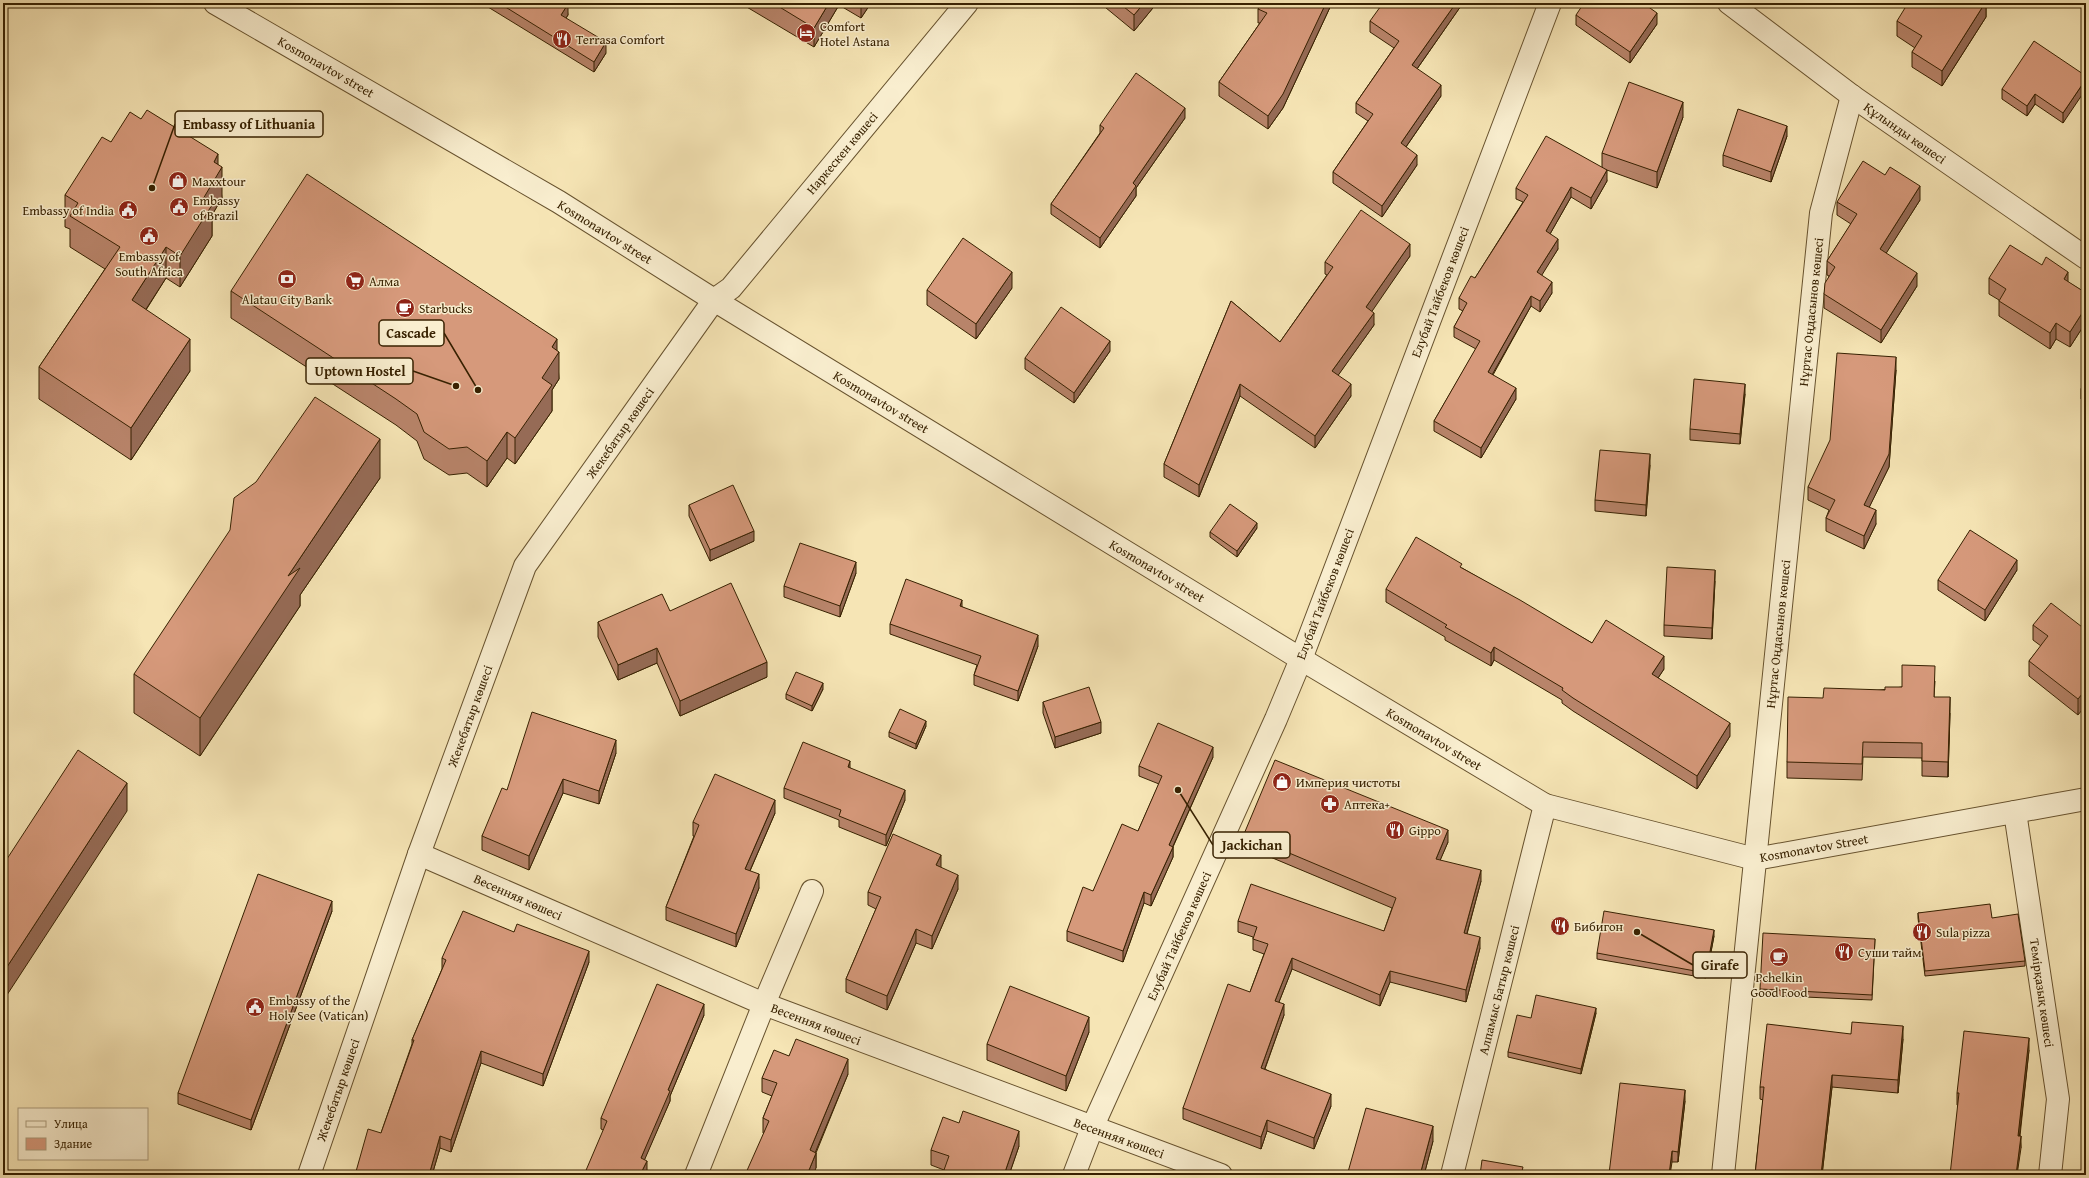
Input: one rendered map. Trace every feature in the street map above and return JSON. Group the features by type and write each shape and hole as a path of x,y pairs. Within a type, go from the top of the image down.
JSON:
{"street":[{"name":"Kosmonavtov street","path":"214,3 559,202 714,300 1301,659 1545,805"},
{"name":"Наркескен көшесі","path":"714,300 731,288 967,3"},
{"name":"Елубай Тайбеков көшесі","path":"1074,1175 1092,1128 1276,719 1301,659 1550,3"},
{"name":"Құлынды көшесі","path":"1729,3 1852,96 2086,258"},
{"name":"Нұртас Оңдасынов көшесі","path":"1723,1175 1821,213 1852,96"},
{"name":"Жекебатыр көшесі","path":"309,1175 419,854 526,566 714,300"},
{"name":"Kosmonavtov Street","path":"1545,805 1755,859 2086,799"},
{"name":"Алпамыс Батыр көшесі","path":"1452,1175 1545,805"},
{"name":"Темірқазық көшесі","path":"2015,812 2058,1099 2050,1175"},
{"name":"Весенняя көшесі","path":"419,854 764,1004 1221,1175"},
{"path":"696,1175 764,1004 812,891"}],"building":[{"name":"Terrasa Comfort","path":"499,3 566,3 568,4 561,15 606,42 594,62"},
{"path":"773,3 829,3 814,28"},
{"path":"1119,3 1144,3 1134,15"},
{"path":"1261,3 1326,3 1283,94 1268,116 1219,82 1267,13 1258,9"},
{"path":"1383,3 1456,3 1412,65 1441,85 1401,143 1417,155 1382,206 1333,172 1373,114 1356,103 1399,41 1370,21"},
{"path":"1584,3 1643,3 1657,13 1630,52 1576,15"},
{"path":"1908,3 1985,3 1942,71 1912,52 1922,36 1897,21"},
{"path":"2034,41 2086,76 2086,79 2063,113 2035,94 2027,106 2002,89"},
{"path":"1136,73 1185,108 1133,183 1136,186 1100,238 1051,204 1104,128 1100,125"},
{"path":"1629,82 1683,102 1657,172 1602,153"},
{"path":"1738,109 1787,126 1771,172 1723,155"},
{"path":"147,110 218,154 214,162 222,167 203,199 212,205 180,256 166,247 132,300 190,339 131,428 39,367 120,247 70,216 78,203 65,195 102,137 111,142 130,112 141,119"},
{"path":"1546,136 1607,170 1591,198 1571,187 1546,231 1558,239 1537,272 1552,282 1540,301 1531,296 1488,372 1516,388 1481,448 1434,421 1480,341 1454,327 1467,303 1459,298 1471,276 1475,278 1528,195 1516,188"},
{"path":"1863,161 1885,175 1890,167 1920,186 1880,249 1917,273 1881,330 1824,294 1825,283 1835,267 1827,261 1857,214 1837,202"},
{"path":"307,174 557,339 552,347 559,352 542,378 552,385 515,438 507,432 487,461 467,447 449,449 424,432 417,414 231,291"},
{"path":"1361,210 1410,244 1366,307 1374,313 1332,371 1351,384 1315,436 1240,384 1199,485 1164,464 1231,301 1280,342 1333,267 1325,262"},
{"path":"963,238 1012,272 976,324 927,290"},
{"path":"2010,245 2042,265 2046,257 2068,272 2064,279 2086,293 2086,307 2070,332 2056,323 2050,333 1999,301 2006,289 1989,278"},
{"path":"1061,307 1110,341 1074,393 1025,358"},
{"path":"1837,353 1896,357 1889,454 1864,505 1876,510 1864,536 1826,518 1835,500 1808,487 1830,440"},
{"path":"1694,379 1745,384 1740,434 1690,429"},
{"path":"2086,381 2086,392 2081,389"},
{"path":"315,397 380,439 288,576 300,568 200,718 134,674 230,530 234,498 256,482"},
{"path":"1600,450 1650,454 1646,505 1595,500"},
{"path":"733,485 754,531 710,550 689,505"},
{"path":"1230,504 1257,523 1237,551 1210,532"},
{"path":"1970,530 2017,560 1985,610 1938,580"},
{"path":"1416,537 1462,564 1460,567 1520,600 1592,643 1606,620 1664,656 1652,674 1730,723 1697,776 1573,698 1562,690 1563,688 1494,647 1491,653 1445,627 1447,625 1386,589"},
{"path":"800,543 856,562 840,606 784,586"},
{"path":"1667,567 1715,570 1712,628 1664,625"},
{"path":"906,579 962,600 960,606 1038,635 1018,691 974,675 981,656 890,624"},
{"path":"731,583 767,662 680,701 657,648 618,665 598,622 662,594 670,611"},
{"path":"2051,603 2086,630 2086,689 2078,699 2029,661 2048,636 2033,625"},
{"path":"1902,665 1935,666 1934,697 1950,697 1948,762 1922,761 1922,743 1863,742 1862,764 1787,762 1788,697 1823,698 1824,688 1885,690 1885,687 1902,687"},
{"path":"796,672 823,683 812,706 786,694"},
{"path":"1089,687 1101,722 1055,737 1043,702"},
{"path":"900,709 926,721 916,744 889,732"},
{"path":"532,712 616,740 599,791 563,779 529,856 482,836 502,788 507,790"},
{"path":"1158,723 1213,747 1169,845 1173,847 1151,895 1144,892 1123,951 1067,931 1083,887 1093,891 1122,824 1138,831 1162,776 1139,766"},
{"path":"803,742 850,761 848,767 905,790 886,835 839,816 841,810 784,788"},
{"path":"78,750 127,783 3,973 3,865"},
{"path":"1275,760 1448,830 1436,859 1481,870 1464,933 1480,937 1466,990 1390,971 1380,995 1292,958 1275,1001 1284,1004 1261,1068 1331,1094 1314,1138 1267,1120 1261,1137 1183,1108 1228,984 1250,992 1268,944 1253,939 1257,927 1238,921 1251,884 1384,931 1396,898 1244,834"},
{"path":"715,774 775,800 745,869 759,874 736,934 666,907 699,825 693,822"},
{"path":"893,834 941,855 936,865 958,875 932,936 916,929 887,996 846,979 881,897 868,892"},
{"name":"Embassy of the Holy See (Vatican)","path":"258,874 332,901 251,1120 178,1093"},
{"path":"1990,904 1992,918 2018,914 2025,961 1925,971 1918,913"},
{"path":"463,911 514,932 517,924 589,951 543,1074 481,1051 451,1140 440,1136 429,1175 355,1175 368,1129 381,1133 414,1040 412,1040 446,960 442,958"},
{"path":"1604,911 1714,930 1706,973 1597,953"},
{"path":"1763,933 1875,939 1872,995 1760,989"},
{"path":"657,984 704,1004 668,1090 670,1091 641,1158 647,1161 640,1175 584,1175 607,1121 601,1118"},
{"path":"1010,986 1089,1017 1066,1076 987,1044"},
{"path":"1536,995 1596,1008 1581,1069 1508,1052 1517,1015 1531,1018"},
{"path":"1852,1022 1903,1026 1898,1080 1832,1075 1821,1175 1755,1175 1764,1087 1760,1087 1767,1024 1851,1034"},
{"path":"1964,1031 2029,1038 2018,1136 2021,1136 2016,1175 1950,1175"},
{"path":"796,1039 848,1059 810,1150 816,1153 807,1175 745,1175 769,1121 763,1118 777,1083 762,1078 774,1050 789,1056"},
{"path":"1620,1083 1685,1090 1678,1152 1672,1151 1669,1175 1603,1175 1603,1173 1609,1174"},
{"path":"1366,1108 1433,1126 1420,1175 1360,1175 1348,1172"},
{"path":"963,1111 1019,1131 1004,1175 957,1175 944,1170 949,1156 931,1150 943,1117 959,1123"},
{"path":"1482,1160 1523,1167 1521,1175 1480,1175"}],"place":[{"name":"Comfort Hotel Astana","path":"806,33"},
{"name":"Terrasa Comfort","path":"562,39"},
{"name":"Maxxtour","path":"178,181"},
{"name":"Embassy of Lithuania","path":"152,188"},
{"name":"Embassy of Brazil","path":"179,207"},
{"name":"Embassy of India","path":"128,210"},
{"name":"Embassy of South Africa","path":"149,236"},
{"name":"Alatau City Bank","path":"287,279"},
{"name":"Алма","path":"355,281"},
{"name":"Starbucks","path":"405,308"},
{"name":"Uptown Hostel","path":"456,386"},
{"name":"Cascade","path":"478,390"},
{"name":"Империя чистоты","path":"1282,782"},
{"name":"Jackichan","path":"1178,790"},
{"name":"Аптека+","path":"1330,804"},
{"name":"Gippo","path":"1395,830"},
{"name":"Бибигон","path":"1560,926"},
{"name":"Girafe","path":"1637,932"},
{"name":"Sula pizza","path":"1922,932"},
{"name":"Суши тайм","path":"1844,952"},
{"name":"Pchelkin Good Food","path":"1779,957"},
{"name":"Embassy of the Holy See (Vatican)","path":"255,1007"}]}
